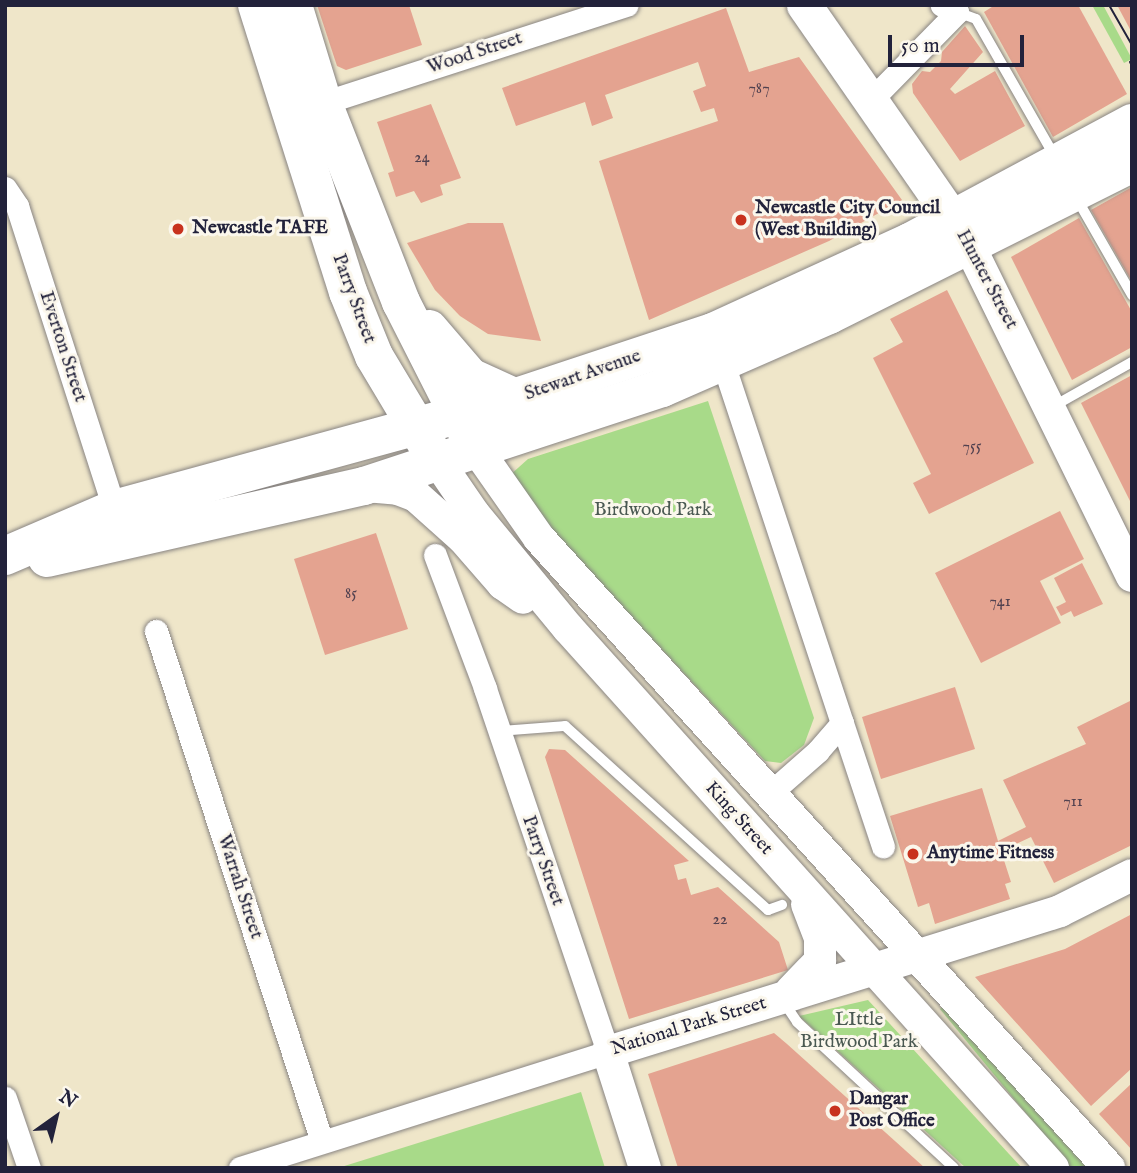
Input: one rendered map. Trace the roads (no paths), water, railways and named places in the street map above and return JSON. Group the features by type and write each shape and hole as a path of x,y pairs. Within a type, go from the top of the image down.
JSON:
{"highway":[{"name":"Parry Street","path":"257,5 388,270 421,348 467,432"},
{"name":"Parry Street","path":"293,5 308,108 348,292 374,356 414,427 437,460"},
{"name":"Stewart Avenue","path":"5,568 364,486 437,460 467,432 516,398 713,332 960,231 1065,177 1132,123"},
{"name":"Stewart Avenue","path":"1065,177 1132,163"},
{"name":"Stewart Avenue","path":"5,556 114,509 414,427 467,432 662,388 723,363 900,281 960,231"},
{"path":"388,270 454,362 486,387 516,398"}],"main road":[{"name":"Hunter Street","path":"804,5 960,231 1052,407 1132,576"},
{"name":"King Street","path":"467,432 539,538 1109,1168"},
{"name":"King Street","path":"437,460 474,514 791,897 875,969 1053,1168"},
{"path":"364,486 398,489 416,496 463,538 503,584 568,628"},
{"name":"National Park Street","path":"608,1052 1060,911 1132,875"},
{"path":"781,999 820,961 815,920 791,897"},
{"name":"Parry Street","path":"608,1052 646,1168"}],"street":[{"name":"Wood Street","path":"308,108 627,5"},
{"path":"869,102 950,9"},
{"name":"Everton Street","path":"5,188 17,206 114,509"},
{"path":"723,363 883,846"},
{"name":"Parry Street","path":"435,555 608,1052"},
{"name":"Warrah Street","path":"156,631 322,1142"},
{"name":"King Street","path":"769,794 818,751 842,723"},
{"name":"National Park Street","path":"240,1168 608,1052"},
{"path":"5,1098 29,1168"}],"lane":[{"path":"950,9 976,19 1132,295"},
{"path":"1052,407 1132,362"},
{"path":"498,731 565,726 768,910 791,897"},
{"path":"781,999 797,1022 954,1168"}],"tram line":[{"path":"1109,5 1132,45"},
{"path":"1130,62 1132,66"}],"place":[{"name":"Newcastle City Council (West Building)","path":"741,220"},
{"name":"Newcastle TAFE","path":"178,229"},
{"name":"Anytime Fitness","path":"913,854"},
{"name":"Dangar Post Office","path":"835,1111"}],"park label":[{"name":"Birdwood Park","path":"653,511"},
{"name":"LIttle Birdwood Park","path":"859,1032"}]}
